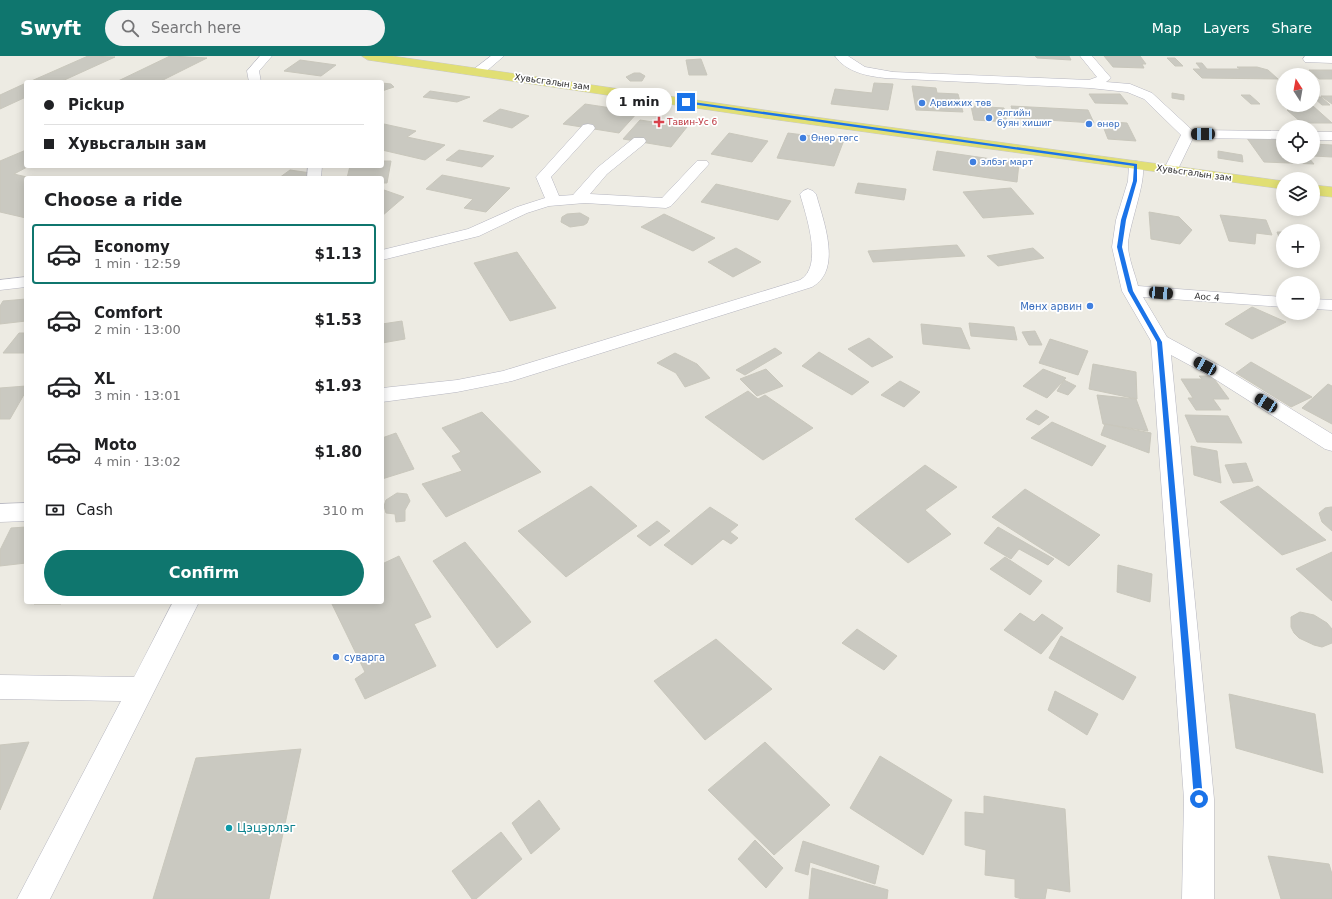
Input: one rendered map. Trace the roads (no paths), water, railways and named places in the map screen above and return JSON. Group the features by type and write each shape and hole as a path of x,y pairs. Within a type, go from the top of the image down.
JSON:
{"main road":[{"name":"Хувьсгалын зам","path":"368,56 778,116 1276,184"},
{"path":"1320,191 1332,192"}],"street":[{"path":"255,80 253,71 266,56"},
{"path":"478,72 498,56"},
{"path":"840,56 846,63 857,68 887,75 1090,84 1130,88 1148,96 1188,134 1276,135"},
{"path":"1086,56 1105,78 1090,84"},
{"path":"1309,58 1332,59"},
{"path":"554,201 543,177 588,128"},
{"path":"1171,169 1188,134"},
{"path":"1320,136 1332,136"},
{"path":"577,199 602,171 639,142"},
{"path":"384,255 473,233 522,210 554,201 577,199 666,203 702,164"},
{"path":"1136,165 1135,181 1124,220 1120,247 1130,291 1160,342 1199,799 1198,899"},
{"path":"384,395 457,386 505,377 799,287 813,279 818,271 820,239 808,194"},
{"path":"0,285 24,282"},
{"name":"Аос 4","path":"1130,291 1276,301"},
{"path":"1320,304 1332,305"},
{"path":"1160,342 1217,372 1332,444"},
{"path":"0,513 24,512"},
{"path":"33,899 185,604"},
{"path":"0,687 141,689"}],"place":[{"name":"Арвижих төв","path":"922,103"},
{"name":"өлгийн буян хишиг","path":"989,118"},
{"name":"Тавин-Ус 6","path":"659,122"},
{"name":"өнөр","path":"1089,124"},
{"name":"Өнөр төгс","path":"803,138"},
{"name":"элбэг март","path":"973,162"},
{"name":"Мөнх арвин","path":"1090,306"},
{"name":"суварга","path":"336,657"},
{"name":"Цэцэрлэг","path":"229,828"}]}
